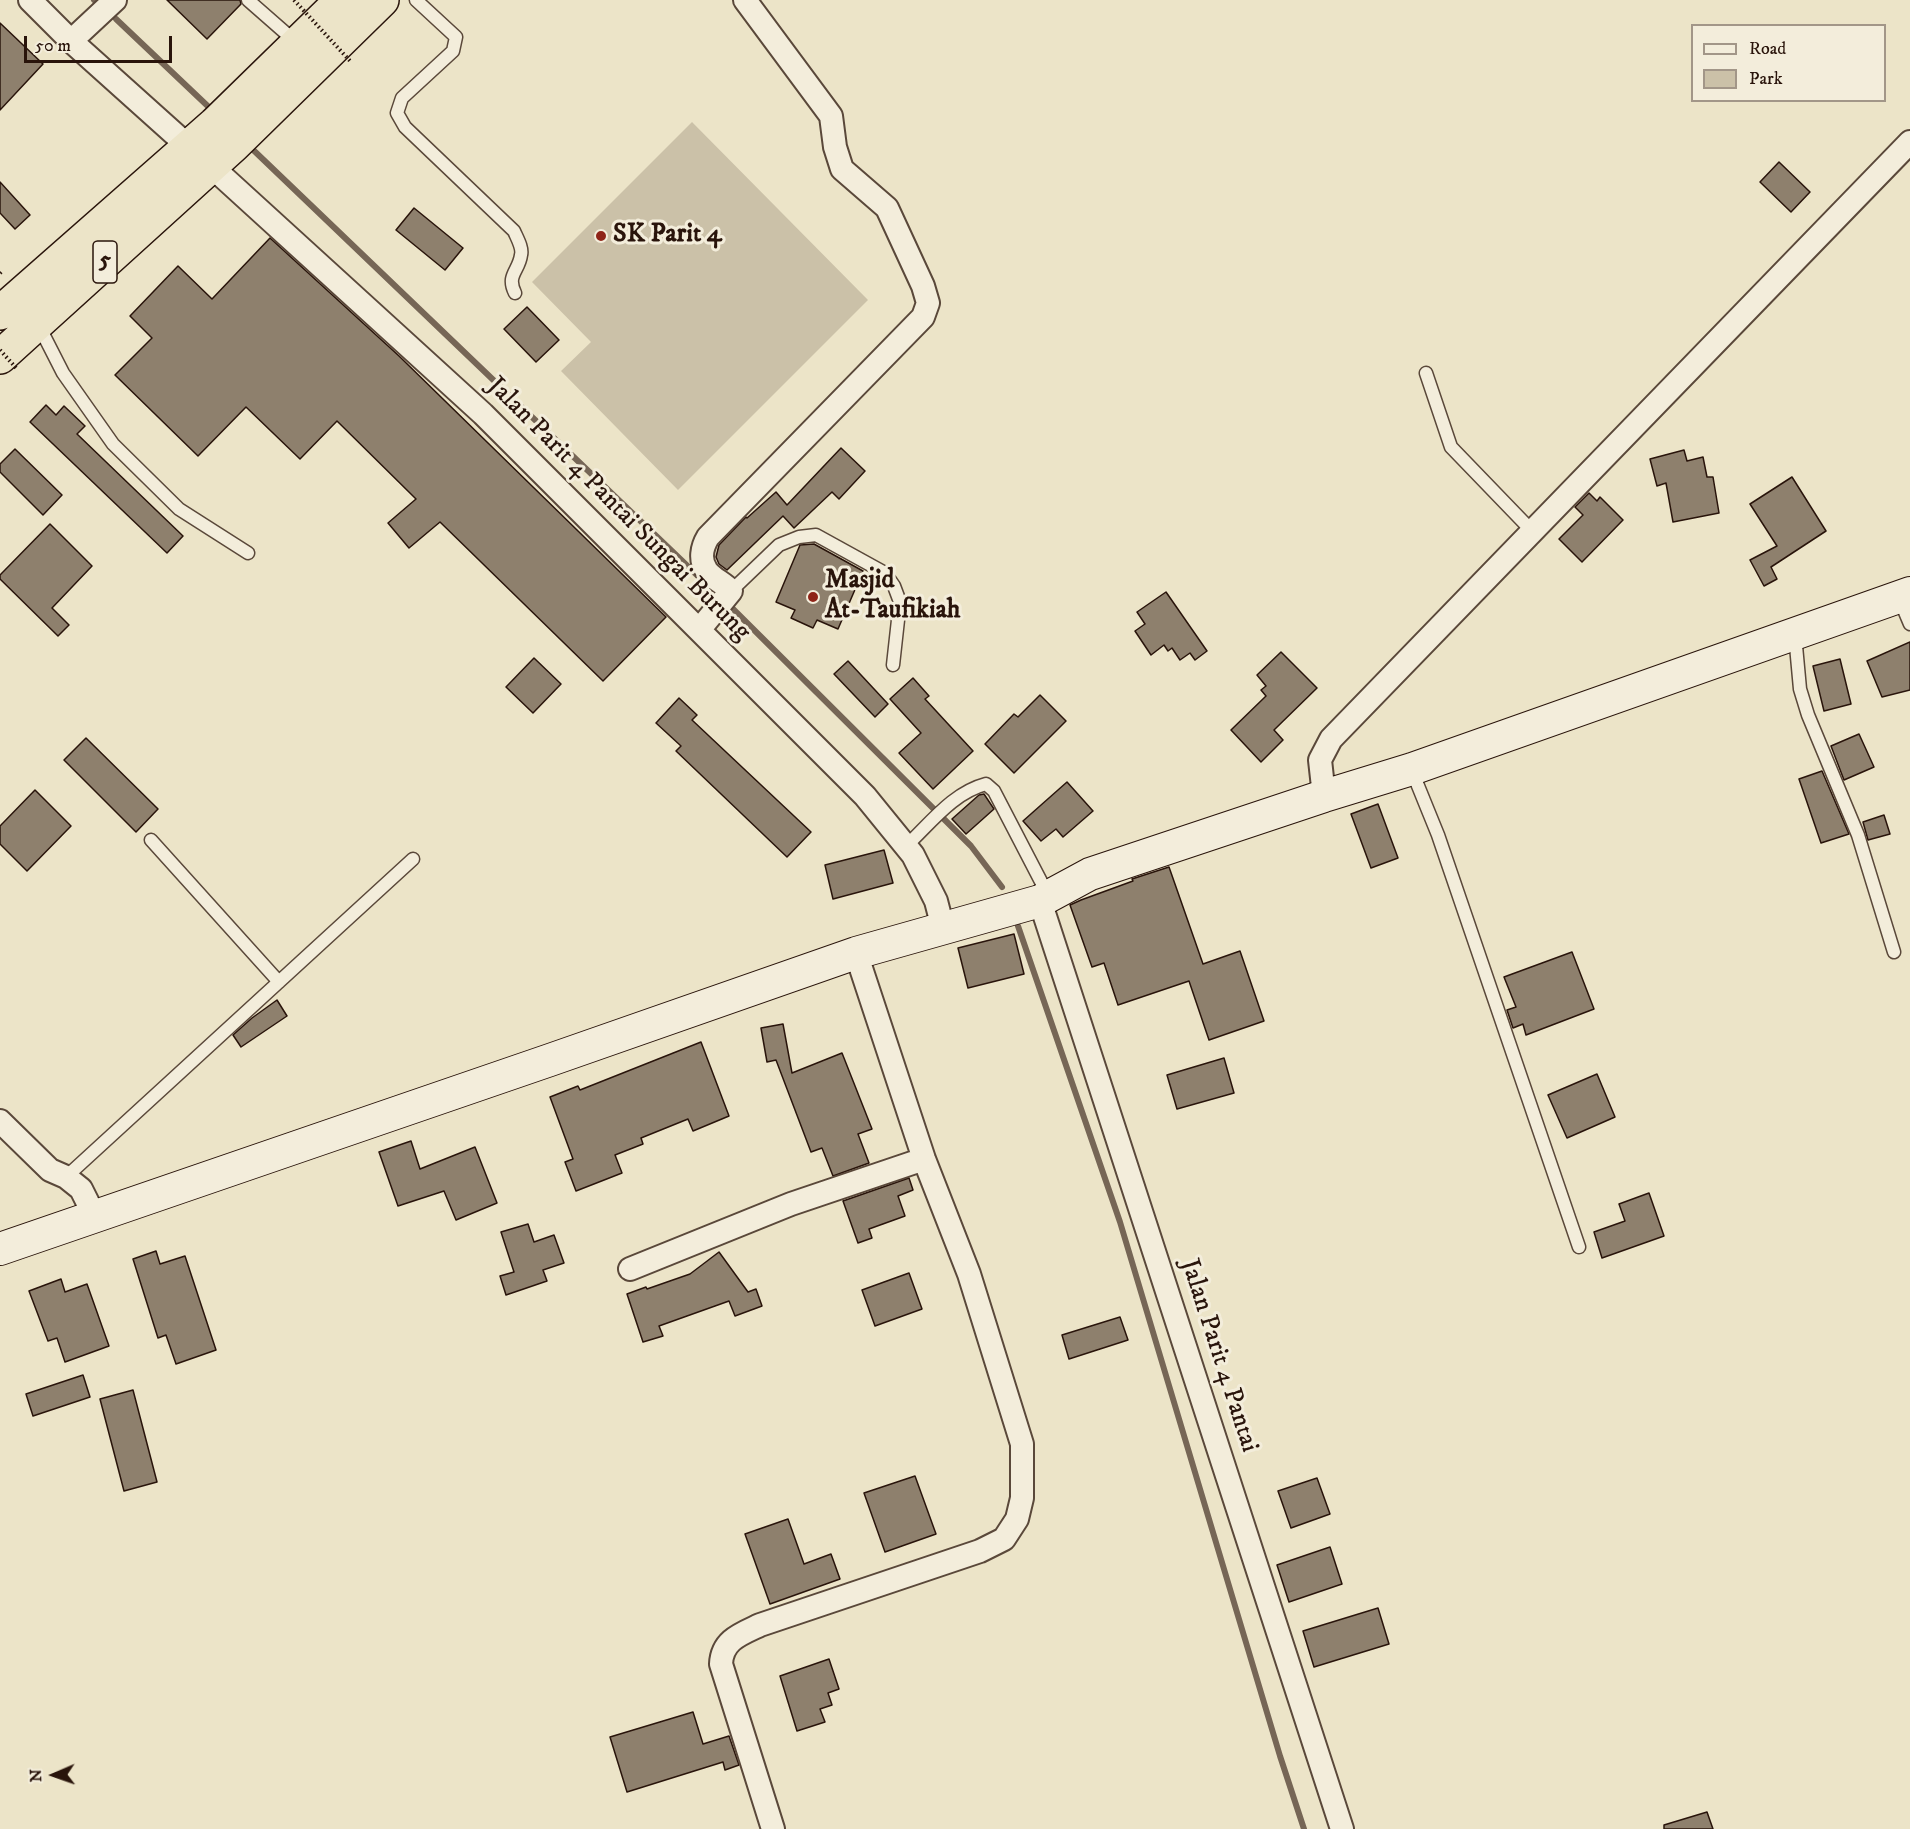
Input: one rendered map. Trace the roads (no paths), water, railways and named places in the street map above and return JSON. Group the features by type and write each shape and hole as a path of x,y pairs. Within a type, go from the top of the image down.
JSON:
{"highway":[{"name":"5","path":"279,82 297,44 342,0"},
{"name":"5","path":"8,363 38,323 212,146 279,82 382,0"},
{"name":"5","path":"0,313 212,146"}],"street":[{"name":"Jalan Parit 4 Pantai Sungai Burung","path":"30,0 71,41 212,146 865,796 913,855 936,901 943,928"},
{"path":"71,41 115,0"},
{"path":"699,630 724,599 726,584 707,571 702,559 702,546 708,537 923,316 928,303 923,286 887,208 842,169 835,147 831,116 745,0"},
{"path":"1324,796 1320,760 1331,739 1910,142"},
{"path":"0,1249 856,953 1044,899 1090,874 1324,796 1412,770 1795,634 1906,605"},
{"name":"Jalan Parit 4 Pantai","path":"1044,899 1342,1829"},
{"path":"773,1829 721,1664 724,1648 736,1637 760,1625 980,1551 1004,1539 1017,1519 1022,1498 1022,1444 969,1274 924,1159 856,953"},
{"path":"0,1121 50,1170 81,1189 88,1203 91,1218"},
{"path":"630,1269 791,1204 924,1159"}],"lane":[{"path":"248,0 297,44"},
{"path":"416,0 456,37 453,51 402,98 397,113 405,128 514,231 522,255 513,273 511,285 515,293"},
{"path":"38,323 63,373 113,444 179,508 248,553"},
{"path":"1426,374 1451,447 1533,532"},
{"path":"724,599 779,545 799,537 816,535 885,573 894,586 900,602 893,665"},
{"path":"1795,634 1800,689 1808,716 1858,835 1894,952"},
{"path":"1412,770 1438,835 1579,1247"},
{"path":"905,847 945,807 971,788 986,784 994,791 1044,899"},
{"path":"151,840 279,982"},
{"path":"66,1178 414,859"}],"waterway":[{"path":"116,19 214,112"},
{"path":"247,144 699,577"},
{"path":"726,602 971,846 1002,887"},
{"path":"1018,926 1120,1222 1304,1829"}],"place":[{"name":"SK Parit 4","path":"601,236"},
{"name":"Masjid At-Taufikiah","path":"813,597"}]}
